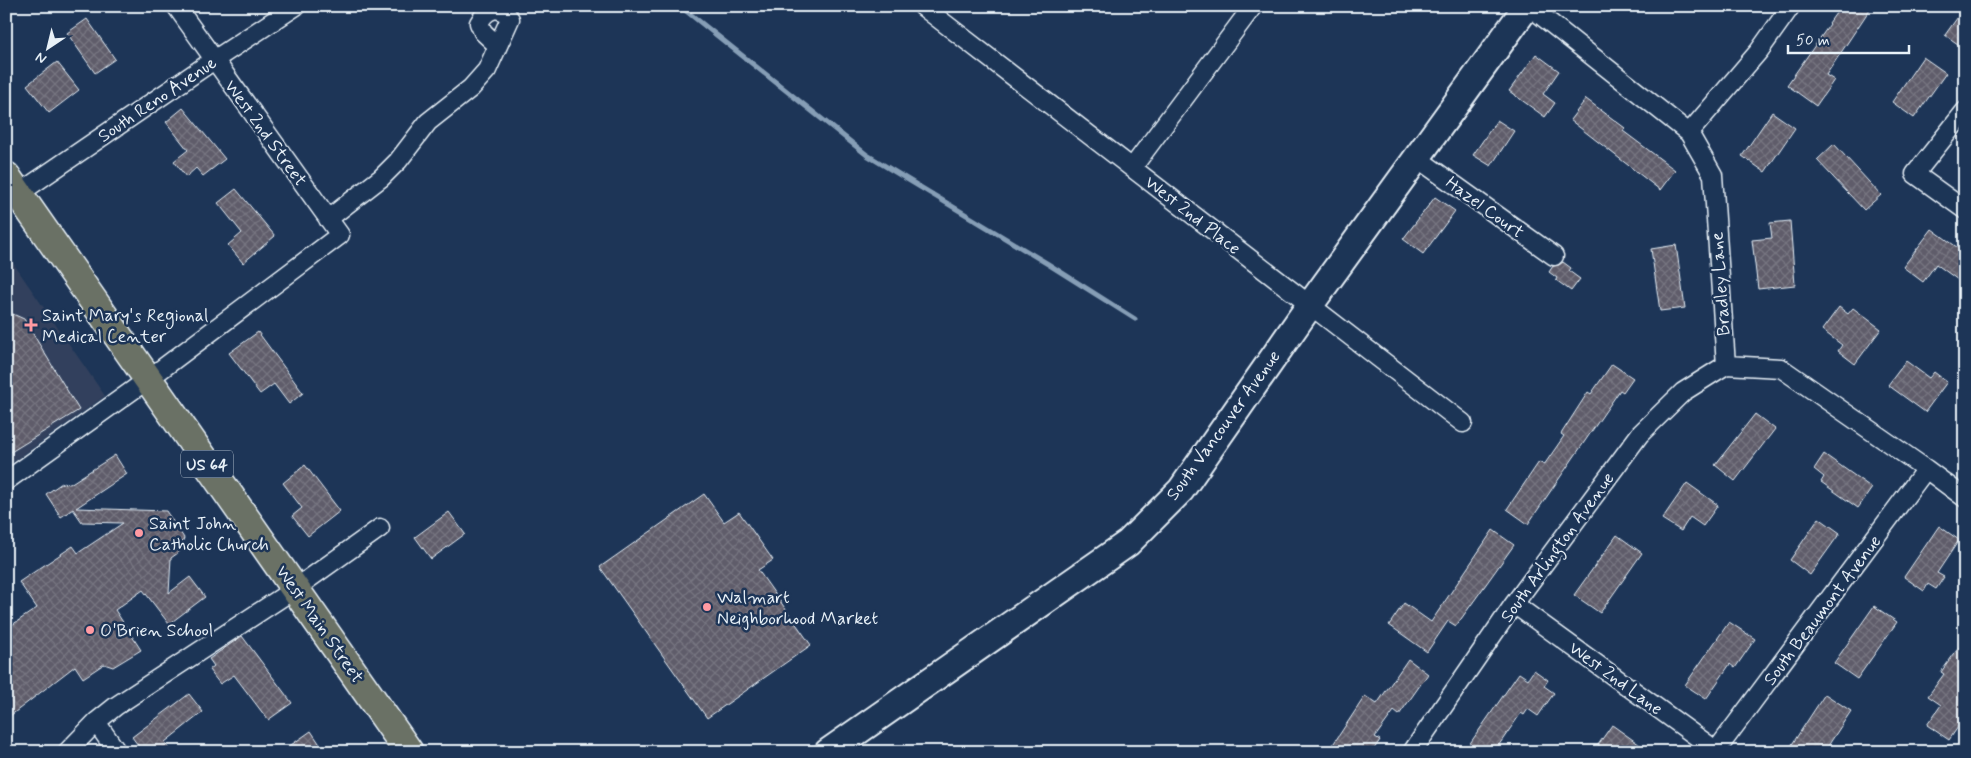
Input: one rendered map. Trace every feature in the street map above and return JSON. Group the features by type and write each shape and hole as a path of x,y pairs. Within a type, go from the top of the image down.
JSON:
{"main road":[{"name":"West Main Street","path":"12,185 409,752"}],"street":[{"name":"West 2nd Street","path":"147,380 340,235 176,6"},
{"name":"South Reno Avenue","path":"12,185 214,60 296,6"},
{"name":"West 2nd Place","path":"922,6 1463,423"},
{"path":"1132,168 1252,6"},
{"name":"Bradley Lane","path":"1528,6 1689,132 1713,175 1726,365"},
{"name":"South Vancouver Avenue","path":"828,752 1128,543 1180,490 1310,305 1528,6"},
{"path":"1689,132 1760,51 1792,6"},
{"path":"328,219 381,178 428,122 471,88 487,70 495,55 497,45"},
{"path":"1965,111 1915,174 1965,210"},
{"name":"Hazel Court","path":"1417,158 1554,256"},
{"path":"1726,365 1781,368 1965,498"},
{"name":"South Arlington Avenue","path":"1412,752 1514,604 1640,434 1682,392 1726,365"},
{"path":"6,481 147,380"},
{"name":"South Beaumont Avenue","path":"1717,751 1926,469"},
{"path":"67,752 96,722 116,706 296,588 380,528"},
{"name":"West 2nd Lane","path":"1514,604 1717,751"},
{"path":"96,722 117,752"}],"shaded area":[{"name":"Saint Mary's Regional Medical Center","path":"6,253 105,396 6,467"}],"building":[{"path":"1841,6 1872,6 1826,75 1834,80 1816,106 1787,85"},
{"path":"1965,7 1965,49 1945,35"},
{"path":"87,19 115,59 95,73 67,33"},
{"path":"1536,54 1559,71 1543,94 1555,103 1545,117 1509,91"},
{"path":"1923,57 1946,73 1914,118 1892,102"},
{"path":"57,62 79,90 49,113 27,85"},
{"path":"1586,99 1625,128 1623,131 1675,170 1660,190 1570,120"},
{"path":"183,108 225,159 203,176 196,168 186,177 174,161 188,150 166,122"},
{"path":"1772,112 1795,128 1765,172 1742,156"},
{"path":"1497,120 1514,131 1491,166 1473,155"},
{"path":"1834,144 1881,195 1864,210 1817,160"},
{"path":"236,189 275,236 243,263 228,245 242,233 218,203"},
{"path":"1435,197 1455,211 1423,254 1403,239"},
{"path":"1790,221 1795,285 1758,289 1752,240 1772,238 1770,223"},
{"path":"1932,229 1965,253 1965,285 1936,264 1923,282 1903,267"},
{"path":"1676,245 1685,308 1660,311 1651,249"},
{"path":"1563,262 1571,268 1569,271 1580,279 1571,291 1549,272 1553,266"},
{"path":"1839,307 1848,314 1853,308 1881,329 1855,364 1838,351 1842,345 1822,330"},
{"path":"6,311 24,319 79,410 6,455"},
{"path":"258,332 303,393 289,404 274,384 260,394 229,353"},
{"path":"1906,361 1929,378 1934,372 1947,382 1925,412 1888,385"},
{"path":"1612,364 1633,378 1623,392 1620,390 1528,524 1507,509 1539,462 1544,465 1564,436 1561,434 1588,392 1591,394"},
{"path":"1755,414 1775,429 1735,481 1715,465"},
{"path":"1824,454 1872,488 1858,508 1821,482 1824,477 1814,469"},
{"path":"115,455 127,474 76,508 166,511 184,538 178,553 171,558 169,593 190,577 205,597 169,624 143,590 115,610 141,650 113,667 104,664 83,678 75,666 6,719 6,629 37,608 19,582 73,546 78,553 123,523 82,522 73,509 61,517 46,494 62,483 70,484"},
{"path":"305,465 340,511 308,536 292,516 302,508 283,483"},
{"path":"1687,483 1718,505 1703,526 1690,517 1681,531 1662,519"},
{"name":"Walmart Neighborhood Market","path":"704,494 724,522 739,512 773,560 758,570 811,645 707,718 600,567"},
{"path":"449,512 465,534 431,559 415,537"},
{"path":"1819,518 1840,533 1810,575 1790,560"},
{"path":"1939,526 1959,540 1937,573 1944,577 1936,589 1928,584 1924,591 1904,577"},
{"path":"1493,530 1514,545 1456,626 1448,621 1427,652 1389,625 1404,603 1431,622"},
{"path":"1617,535 1642,553 1600,613 1574,595"},
{"path":"1874,606 1897,622 1857,679 1834,663"},
{"path":"1729,622 1755,639 1735,668 1730,664 1706,699 1685,685"},
{"path":"242,636 292,703 268,720 234,675 220,684 209,670 214,666 209,659"},
{"path":"1965,639 1965,717 1949,740 1927,725 1941,705 1928,696 1944,674 1941,672"},
{"path":"1408,659 1428,674 1399,715 1394,711 1375,737 1380,740 1372,752 1341,752 1332,746 1365,696 1377,704"},
{"path":"1534,670 1548,680 1544,686 1554,693 1538,716 1528,709 1524,715 1521,713 1494,752 1464,752 1519,673 1528,679"},
{"path":"189,694 203,712 165,742 172,752 143,752 132,737"},
{"path":"1825,694 1851,711 1824,752 1787,752"},
{"path":"1612,725 1650,752 1608,752 1598,745"},
{"path":"311,731 325,752 281,752"}],"waterway":[{"path":"680,6 867,155 1048,264 1135,319"}],"place":[{"name":"Saint Mary's Regional Medical Center","path":"31,325"},
{"name":"Saint John Catholic Church","path":"139,533"},
{"name":"Walmart Neighborhood Market","path":"707,607"},
{"name":"O'Brien School","path":"90,630"}]}
